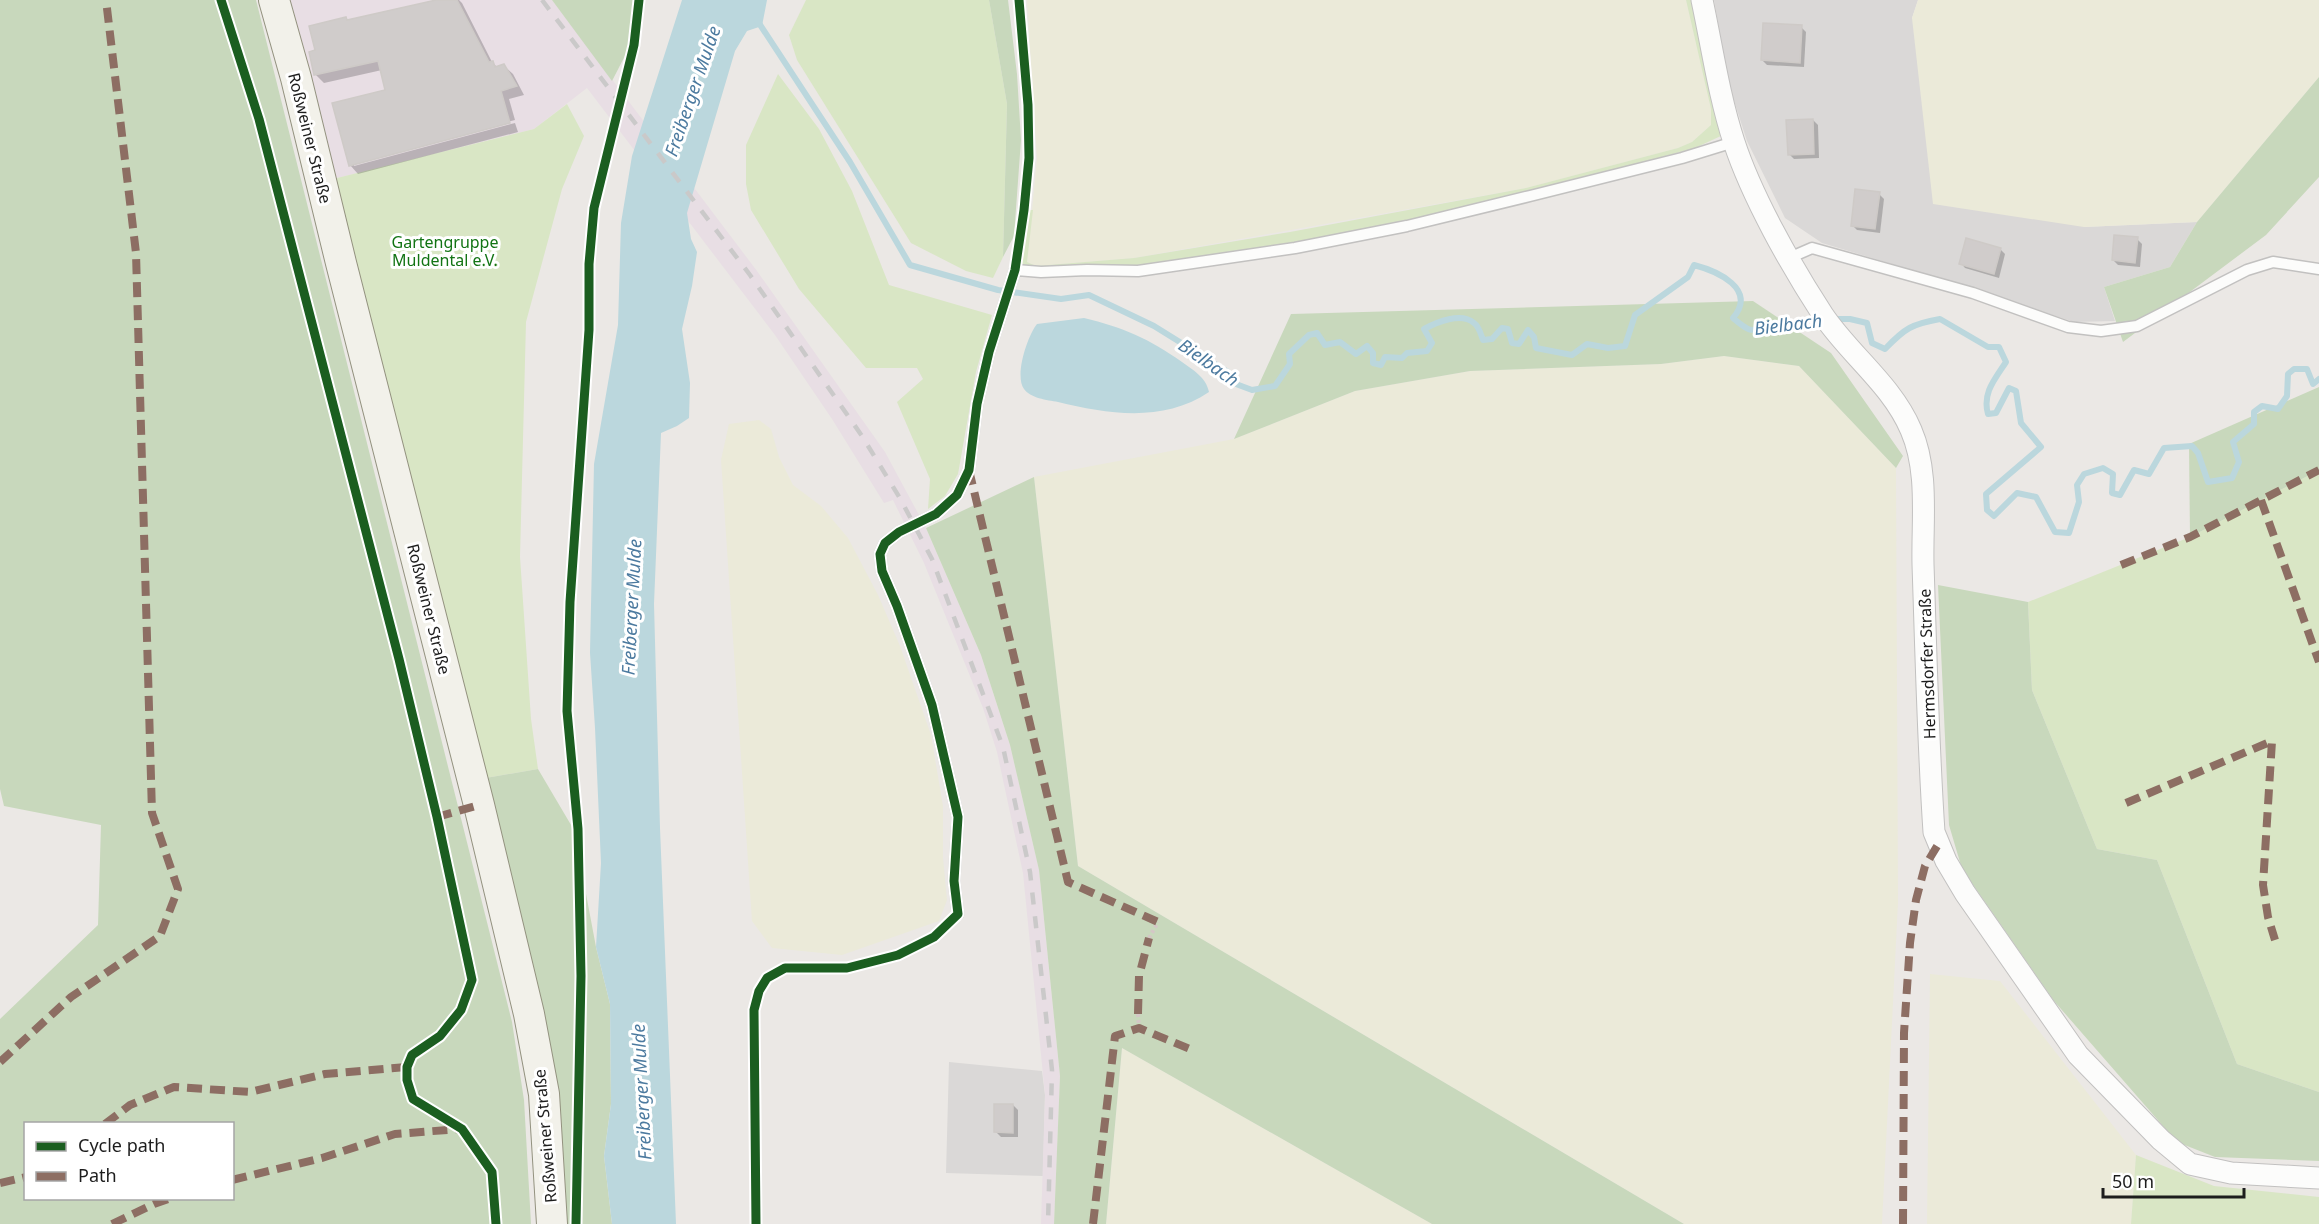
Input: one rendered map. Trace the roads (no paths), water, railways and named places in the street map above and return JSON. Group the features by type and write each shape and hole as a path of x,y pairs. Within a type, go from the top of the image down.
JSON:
{"main road":[{"name":"Roßweiner Straße","path":"274,0 296,78 340,263 479,805 529,1014 544,1094 552,1224"}],"street":[{"name":"Hermsdorfer Straße","path":"1702,0 1724,104 1734,142 1749,181 1789,258 1821,312 1837,336 1895,401 1912,430 1923,485 1923,548 1934,832 1946,861 1965,893 2078,1055 2161,1140 2190,1164 2231,1173 2319,1178"}],"lane":[{"path":"958,914 954,881 958,818 932,705 897,606 882,572 880,554 885,543 899,532 936,514 957,495 969,470 977,404 989,352 1015,270 1138,271 1295,248 1396,228 1682,158 1734,142"},
{"path":"1789,258 1812,248 1974,293 2068,327 2101,332 2137,326 2247,270 2273,262 2319,269"}],"water":[{"name":"Freiberger Mulde","path":"682,0 767,0 762,26 747,31 735,51 687,213 691,239 697,252 682,329 690,383 689,418 661,433 654,604 660,828 676,1224 612,1224 604,1156 611,1104 610,1004 596,947 601,863 590,653 594,464 618,325 621,223 632,156"},
{"path":"1084,318 1111,325 1159,347 1198,374 1205,382 1209,392 1191,402 1173,408 1135,413 1096,410 1030,395 1021,383 1021,365 1033,329 1037,324"}],"waterway":[{"name":"Bielbach","path":"757,20 850,162 910,265 998,290 1061,299 1089,295 1154,326 1228,372 1236,384 1252,390 1275,386 1290,364 1289,354 1309,335 1317,333 1325,345 1340,342 1356,354 1367,346 1373,353 1373,363 1381,365 1385,357 1402,358 1407,353 1427,351 1432,343 1424,329 1456,318 1463,318 1476,324 1483,340 1492,339 1502,328 1508,329 1512,343 1519,344 1528,330 1534,337 1536,348 1572,355 1587,344 1608,348 1625,346 1635,315 1688,277 1694,265 1713,272 1732,283 1741,298 1739,308 1733,318 1750,330 1776,324 1796,325 1818,318"},
{"name":"Bielbach","path":"1831,319 1850,319 1867,323 1872,343 1885,349 1910,328 1940,319 1988,347 1999,347 2006,362 1988,393 1988,414 1996,413 2009,388 2016,391 2021,423 2041,447 1986,494 1987,510 1994,516 2017,493 2036,497 2055,532 2069,533 2079,502 2077,485 2084,474 2103,468 2113,474 2112,493 2120,495 2134,470 2149,474 2164,448 2192,446 2198,453 2208,482 2232,478 2239,462 2233,442 2254,424 2254,412 2262,406 2278,409 2287,396 2288,374 2294,369 2307,369 2313,384 2319,379"}],"railway":[{"path":"542,0 750,275 862,436 901,500 932,559 1003,747 1030,872 1052,1070 1048,1224"}],"park label":[{"name":"Gartengruppe Muldental e.V.","path":"445,251"}]}
